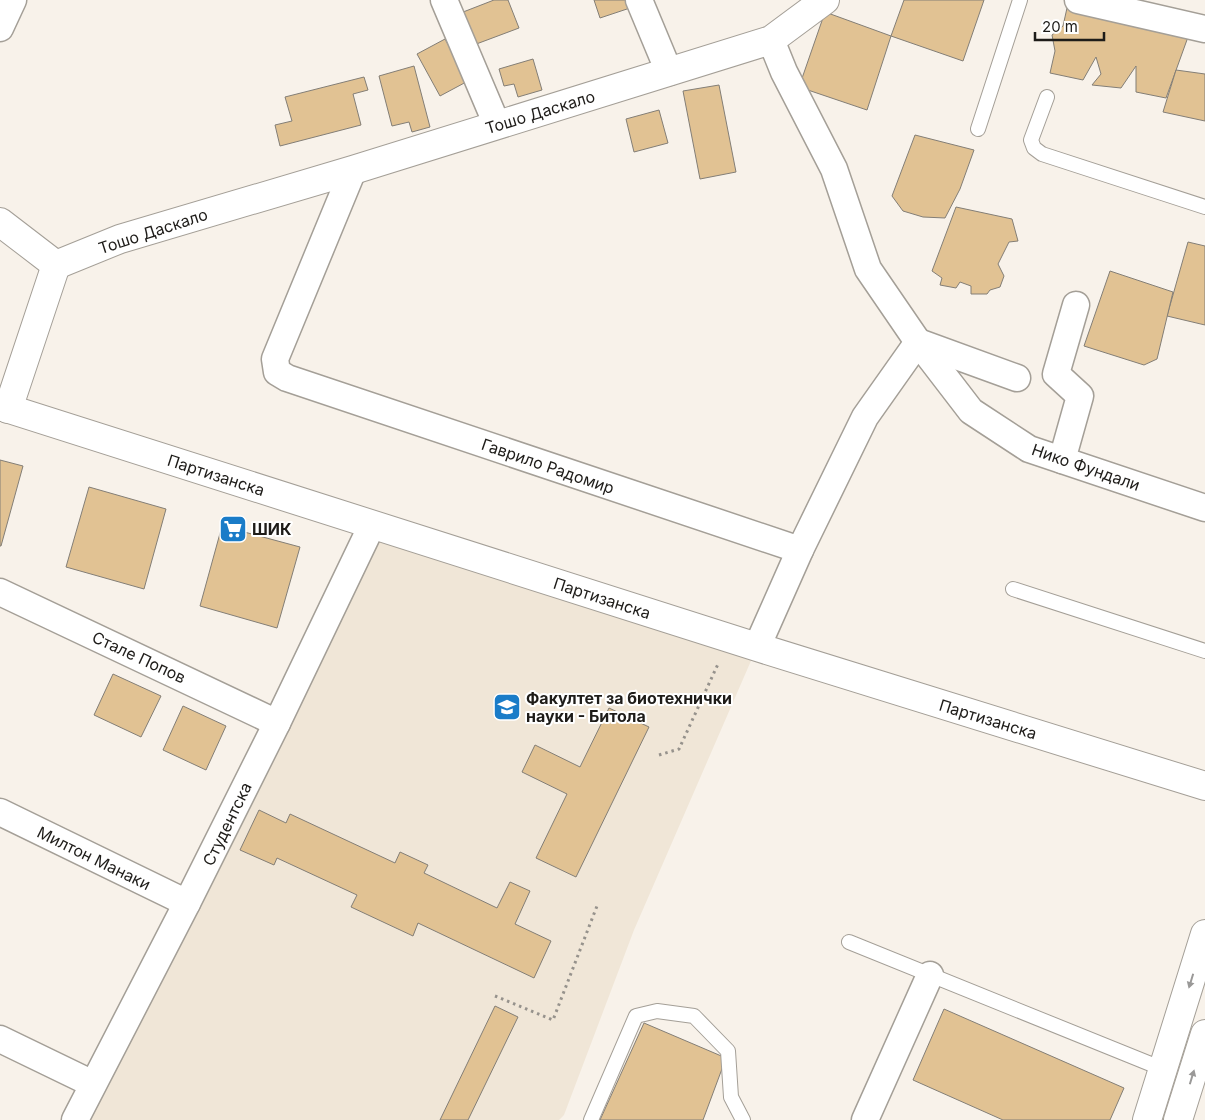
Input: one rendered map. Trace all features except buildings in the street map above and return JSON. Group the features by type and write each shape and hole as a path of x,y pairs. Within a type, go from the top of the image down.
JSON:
{"street":[{"path":"0,28 12,0"},
{"path":"444,0 497,125"},
{"path":"639,0 669,72"},
{"path":"1078,0 1205,29"},
{"name":"Тошо Даскало","path":"56,265 120,240 353,170 771,40 819,3"},
{"path":"771,40 784,72 834,169 868,269 918,342 1017,378"},
{"name":"Гаврило Радомир","path":"353,170 275,359 277,372 287,378 800,550"},
{"path":"0,222 56,265 4,408"},
{"path":"1062,460 1080,396 1056,374 1076,305"},
{"path":"757,647 800,550 865,417 918,342"},
{"name":"Нико Фундали","path":"918,342 971,411 1029,449 1205,508"},
{"name":"Партизанска","path":"4,408 757,647 1205,786"},
{"name":"Студентска","path":"76,1120 277,723 372,525"},
{"name":"Стале Попов","path":"0,592 277,723"},
{"name":"Милтон Манаки","path":"0,812 187,903"},
{"path":"1147,1120 1205,934"},
{"path":"866,1120 930,974"},
{"path":"1178,1120 1205,1034"},
{"path":"0,1039 93,1084"}],"lane":[{"path":"978,129 1020,0"},
{"path":"1047,98 1032,140 1034,148 1042,154 1205,207"},
{"path":"1013,589 1205,652"},
{"path":"849,942 1163,1070"},
{"path":"591,1120 636,1016 657,1011 694,1016 728,1051 731,1097 743,1120"}],"path":[{"path":"659,755 679,749 718,664"},
{"path":"495,996 553,1020 597,906"}],"shaded area":[{"path":"372,525 757,647 634,930 564,1115 559,1120 75,1120"}],"place":[{"name":"ШИК","path":"233,529"},
{"name":"Факултет за биотехнички науки - Битола","path":"507,707"}]}
